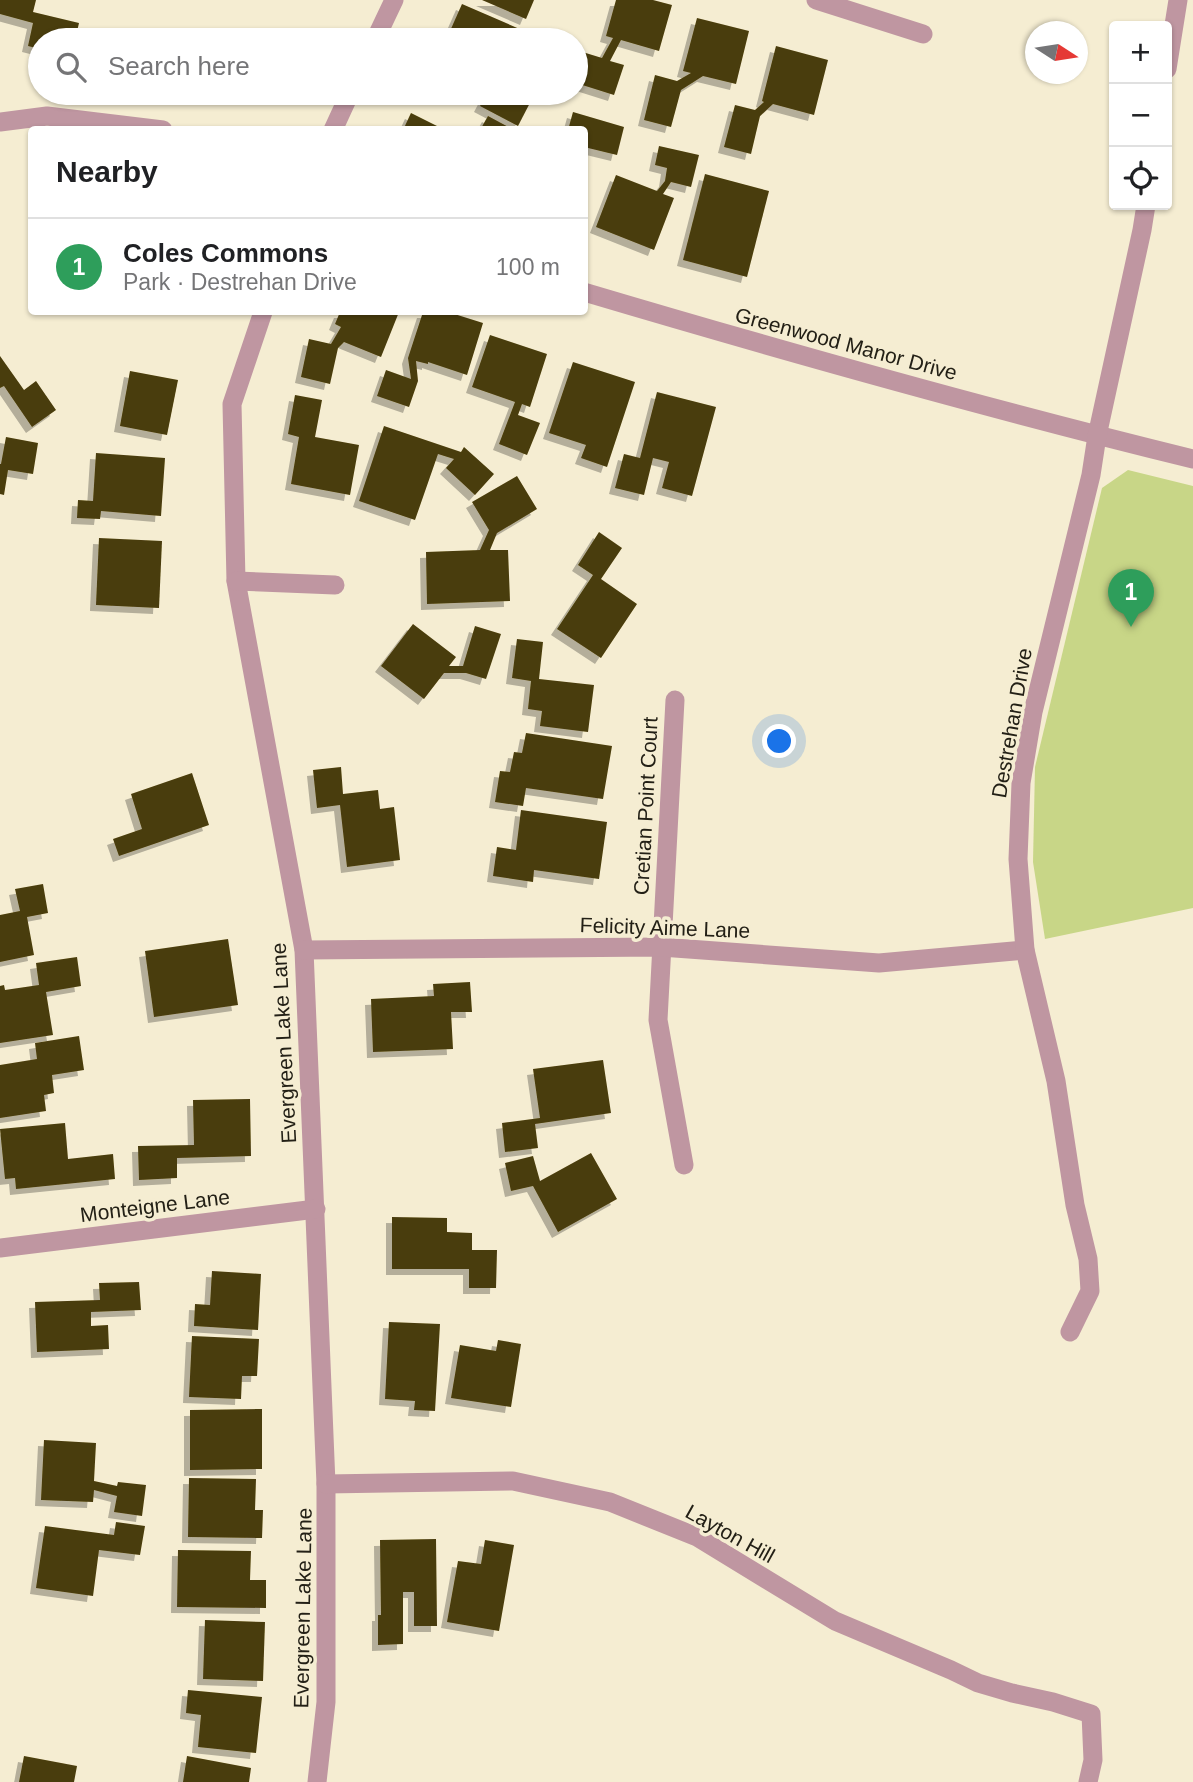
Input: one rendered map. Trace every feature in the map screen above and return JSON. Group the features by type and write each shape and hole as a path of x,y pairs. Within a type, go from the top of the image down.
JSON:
{"street":[{"path":"381,28 394,0"},
{"path":"816,0 923,34"},
{"path":"1172,38 1178,0"},
{"path":"335,126 345,105"},
{"path":"0,122 47,116 130,126"},
{"name":"Destrehan Drive","path":"1070,1332 1090,1291 1088,1259 1075,1205 1056,1081 1025,950 1018,859 1021,783 1033,712 1091,475 1145,210"},
{"name":"Greenwood Manor Drive","path":"588,293 743,339 1097,436 1193,459"},
{"name":"Evergreen Lake Lane","path":"262,315 232,404 236,581 304,950 326,1484 326,1702 317,1782"},
{"path":"236,581 335,585"},
{"name":"Cretian Point Court","path":"675,699 658,1020 684,1165"},
{"name":"Felicity Aime Lane","path":"304,950 661,947 879,963 1025,950"},
{"name":"Monteigne Lane","path":"0,1248 316,1209"},
{"name":"Layton Hill","path":"326,1484 513,1480 610,1502 697,1538 835,1621 978,1683 1091,1714 1093,1760 1088,1782"}],"green space":[{"path":"1128,470 1193,486 1193,908 1045,939 1033,862 1035,767 1102,488"}],"building":[{"path":"0,0 36,0 33,12 79,23 78,28 32,28 33,23 0,14"},
{"path":"482,0 534,0 526,19"},
{"path":"616,0 653,0 672,5 659,51 621,40 610,61 624,65 614,95 588,87 588,54 602,58 613,38 606,36"},
{"path":"462,4 517,28 451,28"},
{"path":"697,18 749,31 736,84 703,76 681,90 671,127 644,120 655,75 677,81 691,73 683,71"},
{"path":"776,46 828,60 814,115 773,104 760,116 751,154 724,147 735,105 755,110 764,102 762,101"},
{"path":"481,105 529,105 518,126"},
{"path":"573,112 624,127 617,155 588,148 588,126 569,126"},
{"path":"411,113 437,126 405,126"},
{"path":"488,116 507,126 482,126"},
{"path":"659,146 699,155 691,187 671,182 663,194 674,198 654,250 596,227 616,175 657,191 665,181 667,168 655,165"},
{"path":"705,174 769,191 747,277 683,260"},
{"path":"339,315 398,315 381,357 344,342 338,348 330,384 301,377 309,339 331,344 341,327 335,324"},
{"path":"422,315 458,315 483,323 467,375 428,362 416,361 418,381 409,407 377,396 386,370 411,379 408,358"},
{"path":"490,335 547,354 530,407 522,404 518,415 540,423 527,455 499,444 515,402 472,387"},
{"path":"0,356 24,390 36,381 56,410 32,427 4,386 0,388"},
{"path":"573,362 635,382 607,467 581,458 586,445 549,433"},
{"path":"130,371 178,380 167,435 120,426"},
{"path":"657,392 716,407 692,496 662,488 669,462 653,458 644,495 615,488 624,454 640,458"},
{"path":"295,395 322,400 315,437 359,445 350,495 291,484 299,437 288,434"},
{"path":"384,426 461,452 464,447 494,474 475,495 446,468 454,459 438,454 415,520 359,501"},
{"path":"6,437 38,443 33,474 8,470 4,495 0,494 0,464"},
{"path":"96,453 165,458 161,516 101,511 100,519 77,518 78,500 93,501"},
{"path":"517,476 537,509 497,533 490,550 508,550 510,601 427,604 426,552 480,550 489,530 472,502"},
{"path":"599,532 622,548 601,579 637,604 601,658 557,629 593,575 578,565"},
{"path":"99,538 162,541 159,608 96,605"},
{"path":"413,624 456,657 449,666 463,666 475,626 501,634 486,679 466,673 444,673 424,699 381,666"},
{"path":"517,639 543,642 539,679 594,685 588,732 540,726 542,711 528,709 531,681 512,678"},
{"path":"526,733 612,746 603,799 526,788 523,806 495,802 500,771 510,772 514,752 522,753"},
{"path":"341,767 343,794 378,790 380,809 394,807 400,860 347,867 340,805 317,808 313,770"},
{"path":"192,773 209,825 119,856 113,839 142,829 131,794"},
{"path":"521,810 607,822 599,879 534,870 533,882 493,876 497,847 516,850"},
{"path":"43,884 48,913 27,917 34,955 0,962 0,915 20,911 15,889"},
{"path":"228,939 238,1005 154,1017 145,951"},
{"path":"77,957 81,986 46,992 53,1035 0,1043 0,986 4,985 5,990 39,985 36,963"},
{"path":"470,982 472,1012 451,1012 453,1049 373,1052 371,999 434,996 433,984"},
{"path":"79,1036 84,1070 52,1075 54,1093 44,1095 46,1111 0,1118 0,1065 37,1059 35,1043"},
{"path":"603,1060 611,1113 535,1124 538,1148 505,1152 502,1123 540,1118 533,1069"},
{"path":"250,1099 251,1156 177,1158 177,1178 139,1180 138,1146 194,1145 193,1100"},
{"path":"65,1123 68,1159 113,1154 115,1179 16,1189 15,1178 5,1179 0,1129"},
{"path":"591,1153 617,1199 558,1232 533,1186 511,1191 505,1163 533,1156 540,1181"},
{"path":"392,1217 447,1218 447,1232 472,1233 472,1250 497,1250 496,1288 469,1288 469,1269 392,1269"},
{"path":"212,1271 261,1274 258,1330 194,1326 195,1304 210,1305"},
{"path":"139,1282 141,1310 91,1312 91,1326 108,1325 109,1349 37,1352 35,1302 100,1300 99,1283"},
{"path":"389,1322 440,1324 435,1411 414,1410 415,1401 385,1399"},
{"path":"192,1336 259,1339 257,1376 242,1376 241,1399 189,1397"},
{"path":"498,1340 521,1344 511,1407 451,1398 460,1345 496,1351"},
{"path":"262,1409 262,1469 190,1470 190,1410"},
{"path":"44,1440 96,1443 94,1481 117,1486 118,1482 146,1485 142,1516 114,1512 117,1496 94,1490 93,1502 41,1500"},
{"path":"189,1478 256,1479 255,1510 263,1510 262,1538 188,1537"},
{"path":"116,1522 145,1526 140,1555 99,1550 93,1596 36,1588 45,1526 114,1535"},
{"path":"436,1539 437,1626 414,1626 414,1592 403,1592 403,1644 378,1645 378,1615 381,1615 380,1540"},
{"path":"485,1540 514,1545 499,1631 447,1622 458,1561 481,1564"},
{"path":"178,1550 251,1551 250,1580 266,1580 266,1608 177,1607"},
{"path":"205,1620 265,1622 263,1681 203,1679"},
{"path":"188,1690 262,1697 256,1753 198,1747 201,1715 186,1713"},
{"path":"24,1756 77,1766 74,1782 19,1782"},
{"path":"187,1756 251,1768 249,1782 183,1782"}],"place":[{"name":"Coles Commons","path":"1131,627"}]}
